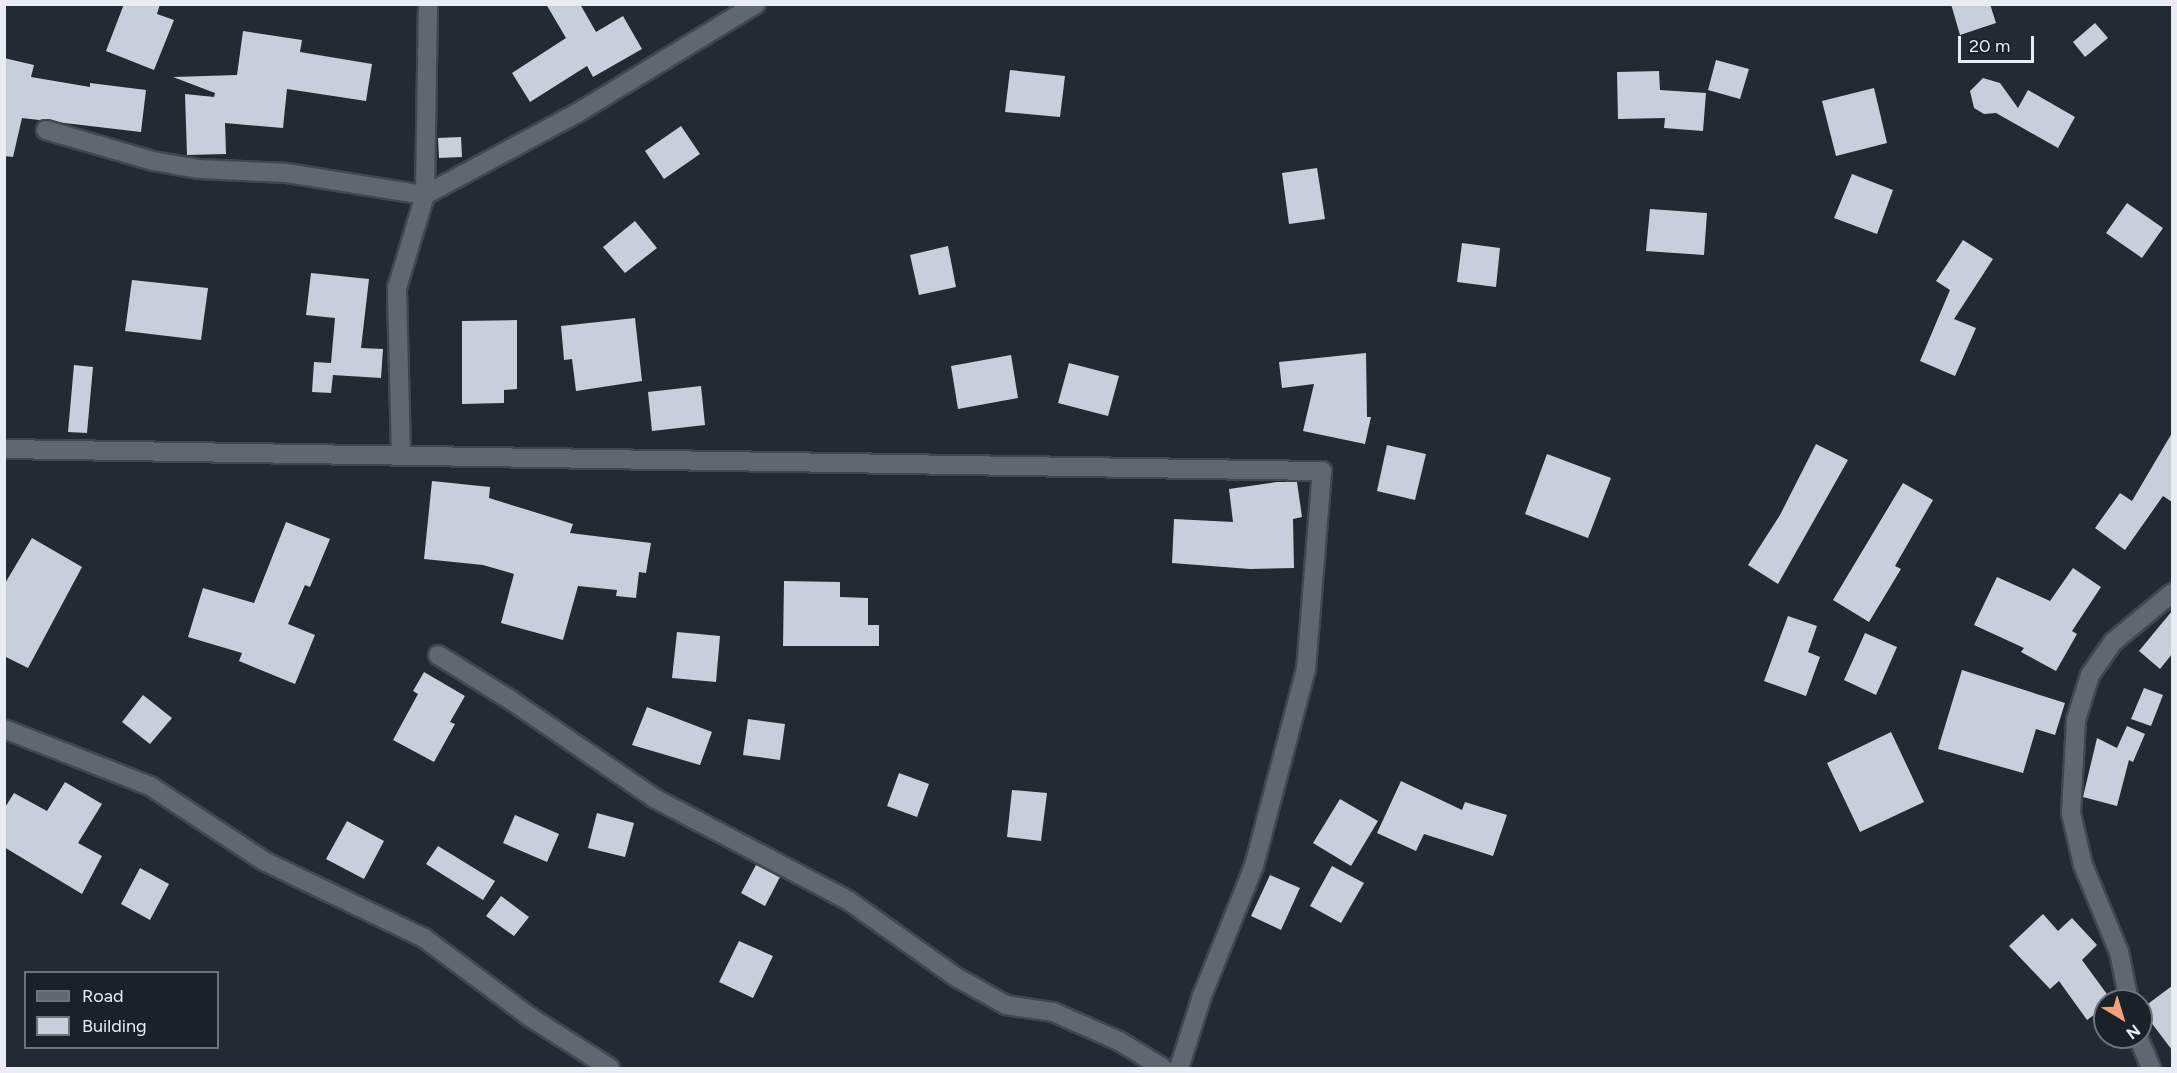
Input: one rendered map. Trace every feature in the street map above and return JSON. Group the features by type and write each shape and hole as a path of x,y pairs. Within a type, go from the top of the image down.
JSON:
{"street":[{"path":"401,455 397,288 425,195 428,4"},
{"path":"46,130 153,161 199,169 286,173 425,195 579,112 756,4"},
{"path":"4,449 1322,471 1306,669 1254,866 1202,996 1179,1068"},
{"path":"2127,989 2119,952 2083,865 2071,813 2076,720 2090,675 2113,642 2172,593"},
{"path":"438,656 509,699 654,798 849,901 956,977 1006,1005 1053,1012 1097,1031 1163,1068"},
{"path":"4,729 150,786 264,861 424,938 530,1017 610,1068"},
{"path":"2143,1049 2151,1068"}],"building":[{"path":"124,4 160,4 157,14 174,20 154,70 106,51"},
{"path":"546,4 580,4 596,32 623,16 642,49 593,77 587,66 530,102 512,73 566,38"},
{"path":"1951,4 1990,4 1996,23 1960,35"},
{"path":"2095,23 2108,38 2085,57 2073,42"},
{"path":"243,31 302,40 300,52 372,64 366,101 287,89 283,128 225,123 226,154 187,155 185,94 214,97 215,93 173,77 237,75"},
{"path":"4,58 34,65 31,77 90,87 90,83 146,90 141,132 22,118 13,157 4,156"},
{"path":"1716,60 1749,69 1740,99 1708,90"},
{"path":"1010,70 1065,76 1060,117 1005,112"},
{"path":"1659,71 1660,90 1706,93 1703,131 1664,128 1665,118 1618,119 1617,72"},
{"path":"1983,78 2000,83 2018,108 2028,90 2075,117 2058,148 1996,113 1984,114 1974,108 1970,91"},
{"path":"1874,88 1887,143 1836,156 1822,101"},
{"path":"681,126 700,154 664,179 645,151"},
{"path":"461,137 462,157 439,158 438,138"},
{"path":"1317,168 1325,219 1289,224 1282,173"},
{"path":"1852,174 1893,190 1877,234 1834,218"},
{"path":"2127,203 2163,228 2142,258 2106,233"},
{"path":"1650,209 1707,213 1704,255 1646,251"},
{"path":"635,221 657,248 625,273 603,247"},
{"path":"1963,240 1993,259 1954,319 1976,328 1955,376 1920,361 1950,290 1936,281"},
{"path":"1462,243 1500,248 1496,287 1457,282"},
{"path":"948,246 956,287 919,295 910,255"},
{"path":"311,273 369,279 361,348 383,349 381,378 333,375 331,393 312,392 314,362 331,363 335,318 306,315"},
{"path":"132,280 208,288 201,340 125,331"},
{"path":"635,318 642,381 576,391 572,359 564,360 561,326"},
{"path":"517,320 517,389 504,390 504,403 462,404 462,321"},
{"path":"1366,353 1367,417 1371,417 1365,444 1303,431 1314,384 1282,388 1279,362"},
{"path":"1011,355 1018,398 958,409 951,366"},
{"path":"1069,363 1119,376 1108,416 1058,403"},
{"path":"74,365 93,367 87,433 68,432"},
{"path":"701,386 705,425 652,431 648,392"},
{"path":"2172,433 2172,502 2163,496 2125,550 2095,528 2120,493 2132,501"},
{"path":"1816,444 1848,460 1778,584 1748,565 1780,515"},
{"path":"1387,445 1426,454 1415,500 1377,491"},
{"path":"1547,454 1611,478 1588,538 1525,514"},
{"path":"432,481 490,487 489,498 573,524 570,533 651,543 646,573 639,572 636,598 616,596 617,590 578,586 563,640 501,623 514,574 483,565 424,559"},
{"path":"1277,482 1297,482 1302,517 1293,519 1294,568 1250,569 1172,563 1174,519 1233,522 1229,489"},
{"path":"1903,483 1933,500 1895,566 1901,569 1869,622 1833,600"},
{"path":"286,522 330,539 310,587 305,585 288,624 315,635 295,684 239,661 242,653 188,637 203,588 254,603"},
{"path":"32,538 82,567 28,668 4,656 4,585"},
{"path":"2073,568 2101,587 2072,631 2077,634 2056,671 2021,652 2024,648 1974,625 1997,577 2050,601"},
{"path":"784,581 840,582 840,597 868,598 868,625 879,625 879,646 783,646"},
{"path":"2172,611 2172,654 2160,669 2139,651"},
{"path":"1788,616 1817,626 1808,652 1820,657 1806,696 1764,681"},
{"path":"677,632 720,636 716,682 672,678"},
{"path":"1865,633 1897,647 1876,695 1844,680"},
{"path":"1962,670 2065,703 2055,735 2036,729 2023,773 1938,749"},
{"path":"424,672 465,696 450,722 455,724 434,762 393,740 418,694 413,691"},
{"path":"2144,688 2163,695 2151,726 2131,719"},
{"path":"143,695 172,718 150,744 122,722"},
{"path":"647,707 712,732 700,765 632,745"},
{"path":"748,719 785,724 780,760 743,755"},
{"path":"2127,726 2145,734 2133,762 2129,760 2117,806 2083,797 2097,738 2117,748"},
{"path":"1891,732 1924,802 1860,832 1827,763"},
{"path":"899,773 929,784 917,817 887,806"},
{"path":"1401,781 1462,810 1465,802 1507,815 1493,856 1424,834 1416,851 1377,833"},
{"path":"65,782 102,804 78,843 102,856 82,894 4,847 4,809 14,793 47,811"},
{"path":"1012,790 1047,793 1041,841 1007,837"},
{"path":"1340,799 1378,821 1351,866 1313,843"},
{"path":"597,813 634,823 625,857 588,848"},
{"path":"515,815 559,834 547,862 503,843"},
{"path":"347,821 384,841 364,879 326,859"},
{"path":"438,846 495,881 483,900 426,864"},
{"path":"756,865 780,877 765,906 741,893"},
{"path":"1332,866 1364,883 1341,923 1310,906"},
{"path":"140,868 169,884 150,920 121,904"},
{"path":"1270,875 1300,888 1281,930 1251,916"},
{"path":"501,896 529,917 514,936 486,916"},
{"path":"2043,914 2058,931 2072,918 2097,945 2082,960 2103,989 2093,989 2093,1016 2087,1020 2059,981 2050,989 2009,946"},
{"path":"739,941 773,956 753,998 719,982"},
{"path":"2172,986 2172,1050 2153,1025 2153,1000"}]}
